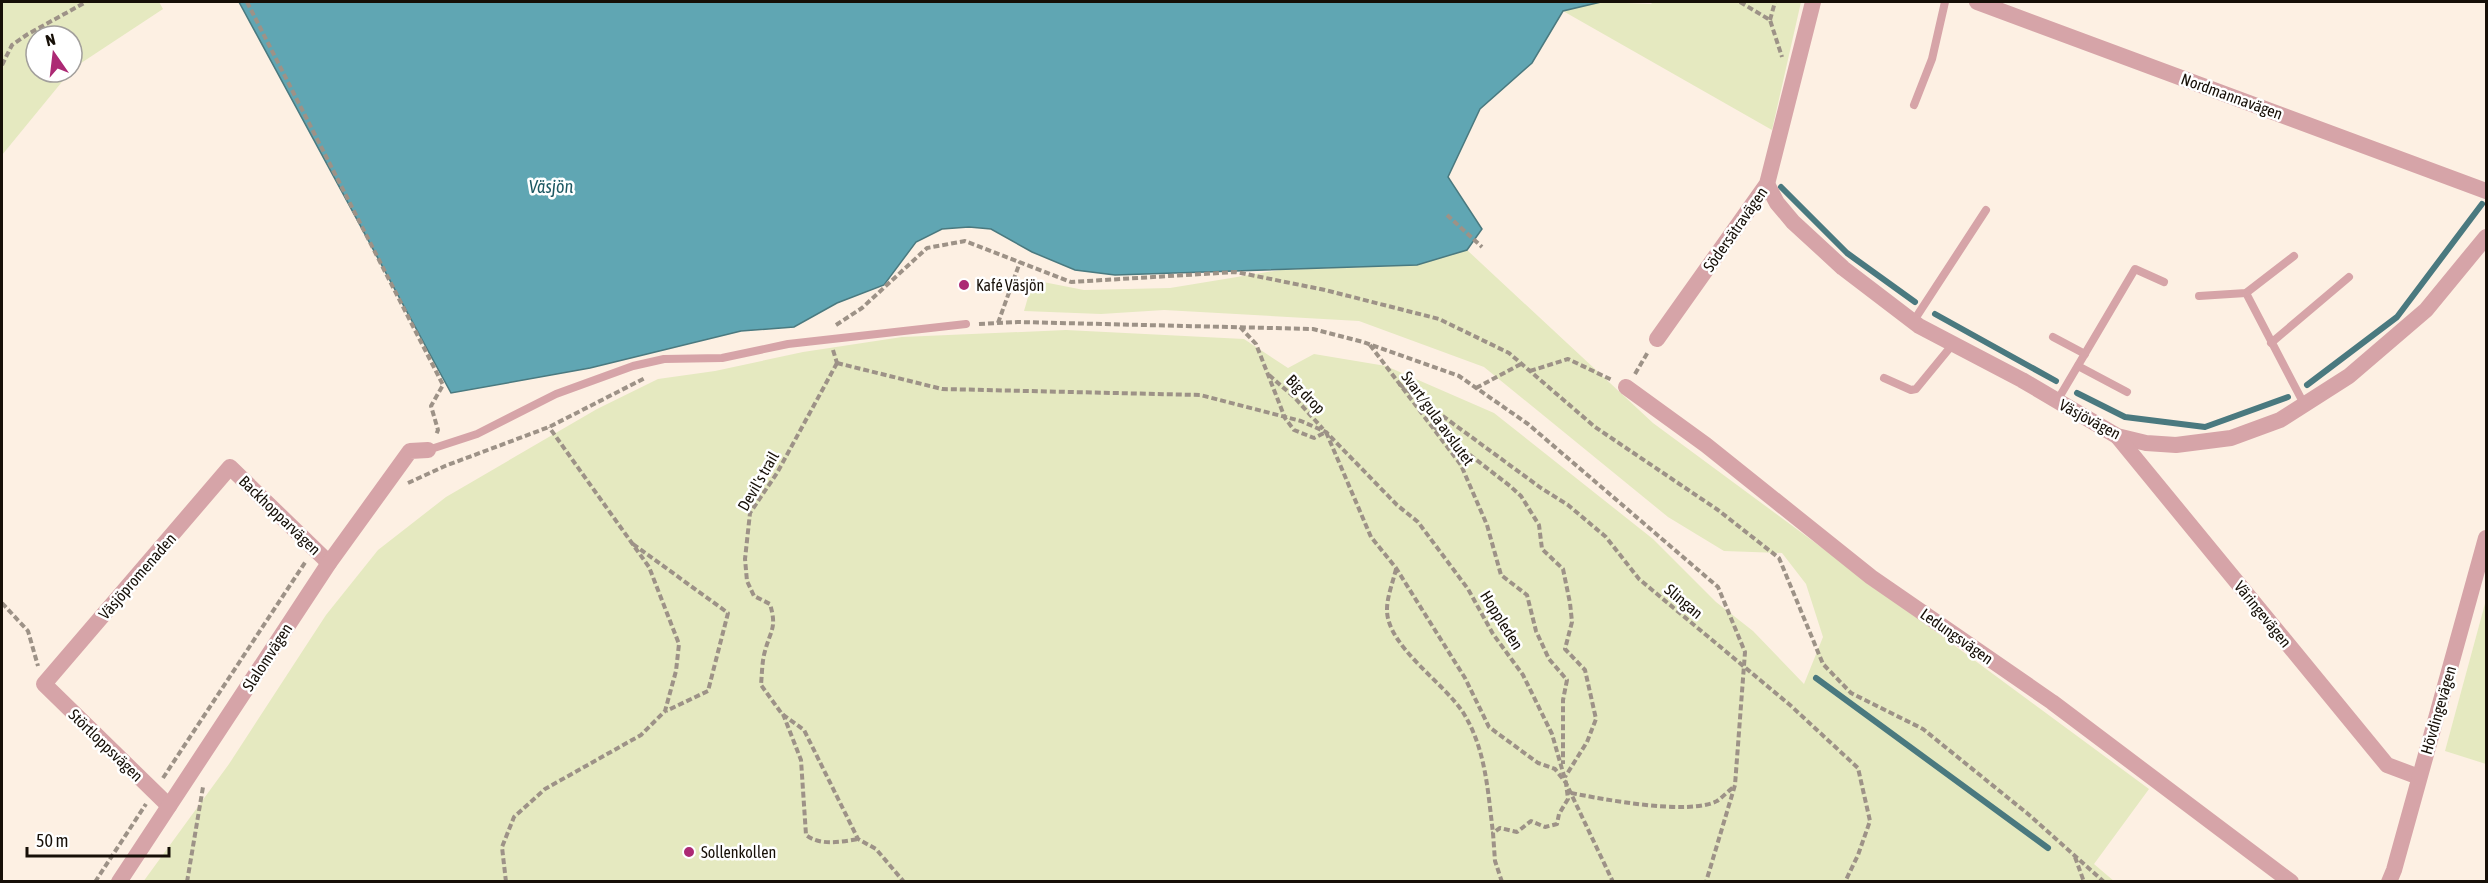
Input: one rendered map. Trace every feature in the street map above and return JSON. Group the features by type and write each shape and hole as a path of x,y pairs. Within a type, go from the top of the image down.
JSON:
{"street":[{"name":"Södersätravägen","path":"1657,339 1767,184 1813,2"},
{"name":"Nordmannavägen","path":"1977,2 2487,190"},
{"name":"Väsjövägen","path":"1767,184 1793,222 1843,268 1913,322 2116,436 2146,443 2176,445 2231,438 2280,420 2349,376 2426,310 2487,237"},
{"name":"Ledungsvägen","path":"1626,387 1706,445 1871,577 2052,702 2291,882"},
{"name":"Väringevägen","path":"2116,436 2387,765 2419,777"},
{"name":"Slalomvägen","path":"119,882 329,563 410,451 428,450"},
{"name":"Backhopparvägen","path":"230,468 329,563"},
{"name":"Väsjöpromenaden","path":"44,684 230,468"},
{"name":"Hövdingevägen","path":"2389,882 2487,538"},
{"name":"Störtloppsvägen","path":"44,684 169,806"}],"lane":[{"path":"1914,105 1932,60 1945,2"},
{"path":"1913,322 1986,210"},
{"path":"2199,296 2246,294 2294,256"},
{"path":"2057,401 2135,269 2164,282"},
{"path":"2271,343 2349,277"},
{"path":"2246,294 2304,404"},
{"path":"428,450 467,438 556,394 633,366 664,358 722,358 788,344 966,324"},
{"path":"2053,337 2085,354"},
{"path":"1884,378 1911,390 1917,389 1953,344"},
{"path":"2078,366 2127,392"}],"path":[{"path":"2,65 12,45 86,2"},
{"path":"247,2 443,385 431,406 438,430 428,450"},
{"path":"1740,2 1770,20"},
{"path":"1775,2 1770,20 1778,51 1794,78"},
{"path":"1447,215 1482,247"},
{"path":"831,327 862,308 927,248 965,241 1071,282 1236,272 1325,290 1439,319 1509,353 1595,427 1718,510 1779,558 1823,664 1851,693 1923,729 2028,814 2104,882"},
{"path":"998,323 1020,262"},
{"path":"966,324 1313,328 1369,344 1459,376 1528,424 1718,587 1745,652 1735,785 1706,882"},
{"path":"1240,327 1256,344 1285,418 1294,430 1314,438 1326,432 1371,537 1396,568 1466,678 1489,727 1538,764 1555,769 1566,783 1612,882"},
{"path":"1530,371 1568,359 1626,387 1657,339"},
{"name":"Svart/gula avslutet","path":"1369,344 1461,465 1487,525 1501,575 1527,595 1536,631 1549,659 1567,680 1563,700 1563,771"},
{"name":"Hoppleden","path":"837,363 942,389 1200,395 1285,418 1326,432 1397,505 1418,522 1468,590 1493,634 1523,675 1552,734 1565,777 1568,799 1559,814 1557,824 1545,827 1531,821 1517,832 1500,828 1493,833"},
{"name":"Devil's trail","path":"837,363 777,473 750,513 745,559 747,580 754,596 770,604 774,618 774,630 765,651 761,685 782,714 804,730 858,839 876,849 904,882"},
{"path":"1476,388 1521,364"},
{"name":"Big drop","path":"1268,375 1294,397 1326,432"},
{"path":"407,484 445,466 549,427 646,378"},
{"name":"Slingan","path":"1399,384 1541,488 1568,505 1606,537 1639,579 1744,667 1858,768 1870,821 1845,882"},
{"path":"1429,424 1521,496 1539,525 1542,549 1563,569 1572,622 1565,649 1585,670 1596,719 1587,742 1565,777"},
{"path":"549,427 649,567 679,644 676,670 665,711"},
{"path":"506,882 502,847 514,817 545,789 641,735 665,711 708,691 728,612 630,541"},
{"path":"96,882 315,548"},
{"path":"1396,568 1387,610 1396,637 1416,664 1444,687 1465,716 1484,760 1496,861 1502,882"},
{"path":"2,603 28,631 44,684"},
{"path":"782,714 801,759 806,834 813,841 837,843 858,839"},
{"path":"187,882 204,780"},
{"path":"1571,792 1627,803 1693,806 1716,801 1735,785"},
{"path":"2075,857 2084,882"}],"green space":[{"path":"2,2 159,2 163,9 84,61 84,24 24,24 24,84 60,84 2,155"},
{"path":"1601,2 1651,4 1653,2 1801,2 1772,130 1563,11"},
{"path":"1467,250 1653,423 2149,789 2094,864 2115,882 143,882 229,764 326,615 378,550 446,497 597,409 658,379 715,371 803,352 902,337 1066,330 1244,339 1288,368 1314,354 1386,366 1494,413 1653,539 1716,602 1753,631 1804,684 1823,637 1806,584 1782,553 1724,551 1668,517 1484,367 1359,321 1164,310 1101,314 1024,311 1033,280 1084,290 1170,288 1280,270 1417,265"},
{"path":"2486,600 2486,764 2445,751"}],"water":[{"name":"Väsjön","path":"239,2 1601,2 1563,11 1532,63 1480,109 1448,177 1482,229 1467,250 1417,265 1115,275 1075,270 1032,252 991,229 969,227 942,229 916,242 884,285 837,303 794,327 741,331 590,368 451,393"}],"waterway":[{"path":"1781,187 1847,253 1915,302"},
{"path":"2307,385 2397,317 2482,204"},
{"path":"1935,314 2056,381"},
{"path":"2077,393 2125,417 2205,427 2288,397"},
{"path":"1816,678 2048,848"}],"place":[{"name":"Kafé Väsjön","path":"964,285"},
{"name":"Sollenkollen","path":"689,852"}]}
